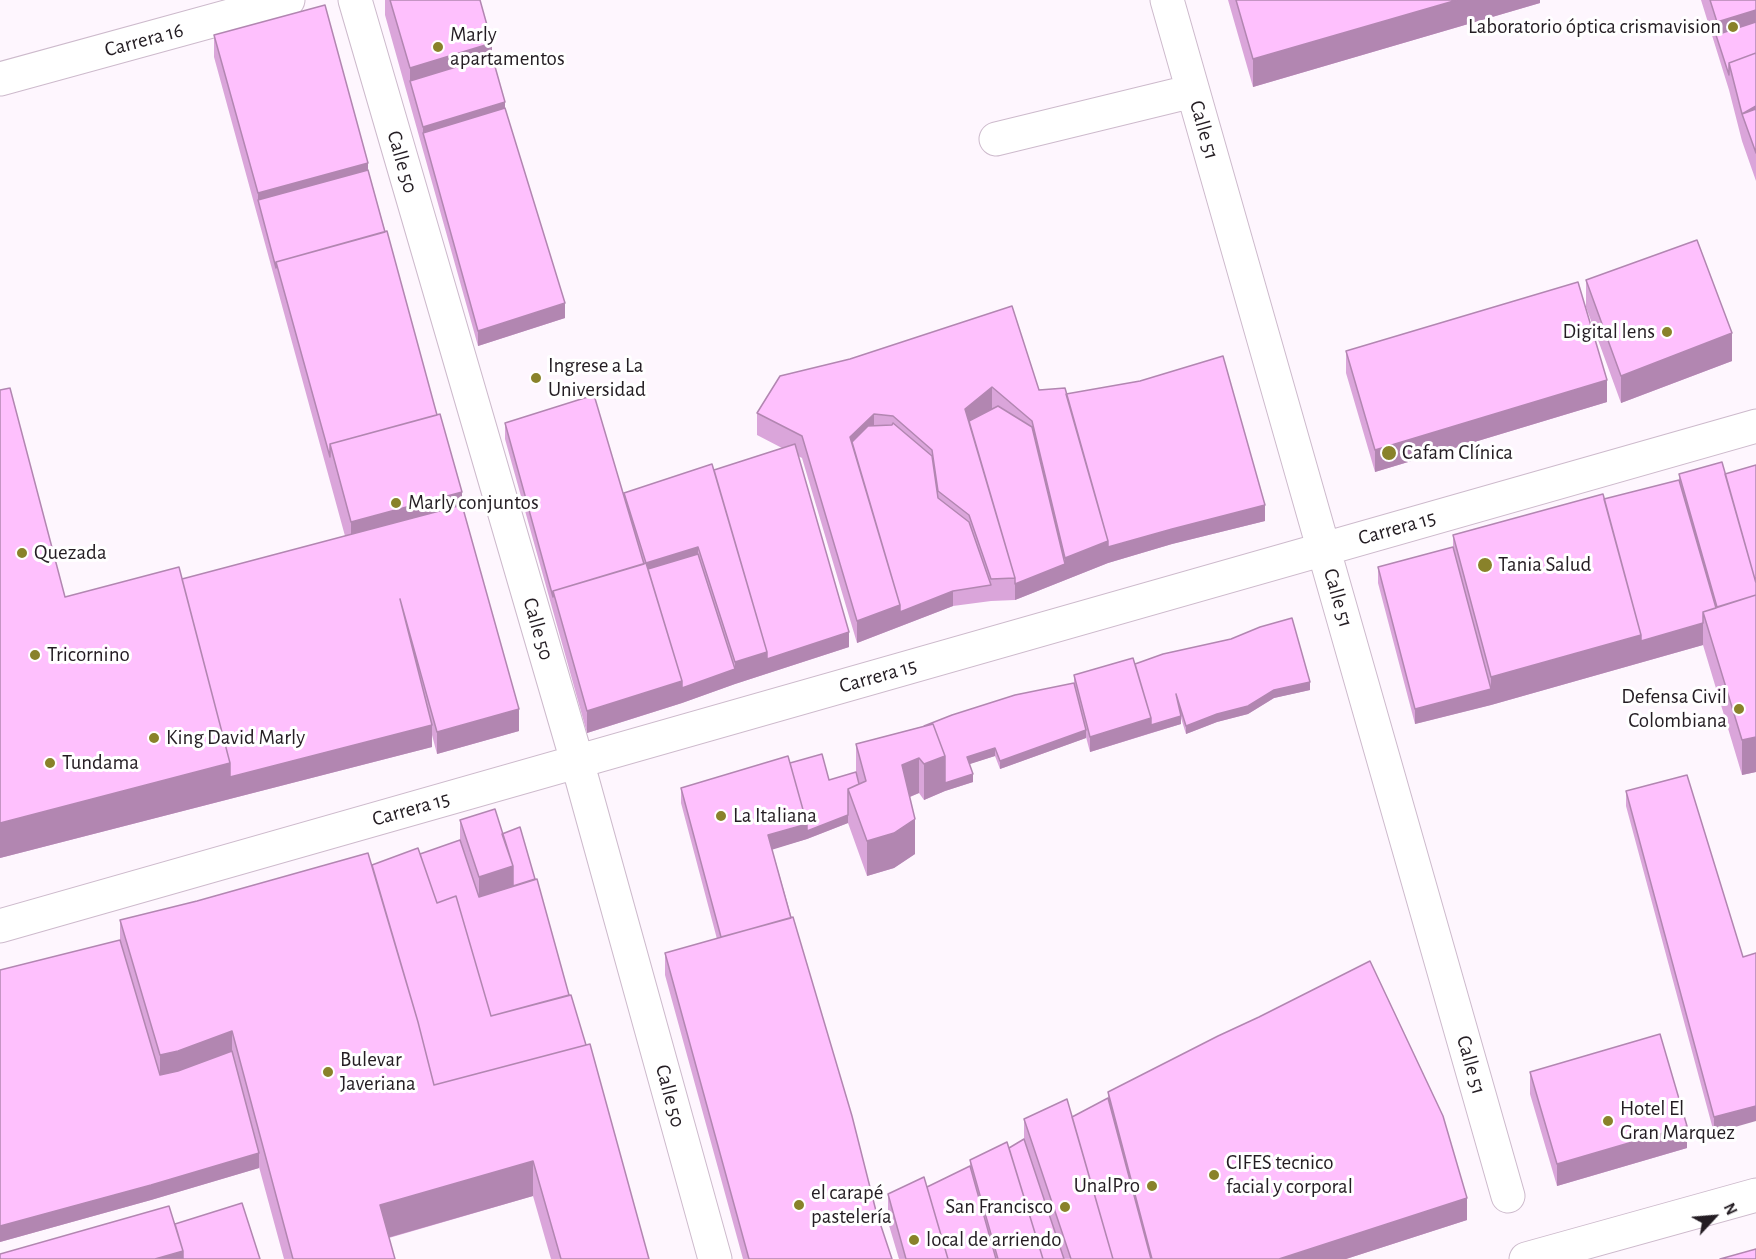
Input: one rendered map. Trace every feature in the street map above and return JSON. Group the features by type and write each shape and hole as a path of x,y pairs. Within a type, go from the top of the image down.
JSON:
{"street":[{"name":"Carrera 16","path":"0,79 288,0"},
{"name":"Calle 50","path":"355,0 577,762 715,1259"},
{"name":"Calle 51","path":"1167,0 1508,1196"},
{"path":"996,139 1193,92"},
{"name":"Carrera 15","path":"0,926 1756,426"},
{"path":"1526,1259 1756,1195"}],"building":[{"path":"390,0 480,0 492,43 410,68"},
{"path":"1236,0 1457,0 1253,59"},
{"path":"1710,0 1756,0 1756,10 1717,22"},
{"path":"325,5 368,163 258,193 214,35"},
{"path":"1756,22 1756,53 1729,63 1729,75 1716,35"},
{"path":"1756,53 1756,106 1742,114 1729,63"},
{"path":"492,56 505,102 423,127 410,81"},
{"path":"505,108 565,303 478,331 423,133"},
{"path":"1756,109 1756,153 1742,114"},
{"path":"368,170 385,232 276,262 276,268 258,200"},
{"path":"387,231 437,415 330,444 330,457 276,262"},
{"path":"1697,240 1732,333 1621,376 1586,280"},
{"path":"1578,282 1607,380 1375,450 1346,351"},
{"path":"1012,306 1039,390 1065,388 1108,541 1065,558 1032,421 992,387 965,409 1015,578 991,579 969,515 938,491 932,450 893,416 874,414 850,437 900,605 857,621 802,436 757,413 780,376 850,359"},
{"path":"1223,356 1265,505 1108,547 1066,394 1140,381"},
{"path":"10,388 65,597 179,567 230,763 0,823 0,390"},
{"path":"594,395 644,564 553,591 553,597 505,423"},
{"path":"998,406 1032,427 1065,564 1015,584 969,421"},
{"path":"440,414 462,492 351,522 330,444"},
{"path":"893,423 932,456 938,498 969,522 991,585 953,591 900,612 900,605 852,442 868,426 892,425"},
{"path":"795,444 849,632 767,659 767,652 714,470"},
{"path":"1722,462 1756,583 1756,595 1717,607 1679,474"},
{"path":"712,464 767,652 735,662 698,547 646,563 624,493"},
{"path":"1756,465 1756,583 1725,474"},
{"path":"1679,480 1716,608 1703,612 1703,623 1641,641 1604,499"},
{"path":"1603,494 1641,635 1491,677 1453,535"},
{"path":"462,505 519,709 437,732 400,599 432,725 230,777 230,763 182,579"},
{"path":"1453,547 1491,689 1415,709 1378,567"},
{"path":"698,554 735,669 682,688 682,681 648,569"},
{"path":"646,563 682,681 587,711 553,591"},
{"name":"Defensa Civil Colombiana","path":"1756,595 1756,737 1742,740 1703,612"},
{"path":"1292,618 1310,682 1274,690 1248,706 1217,714 1186,726 1176,694 1181,716 1151,725 1135,664 1163,654 1231,639 1260,627"},
{"path":"1133,658 1151,718 1090,737 1074,675"},
{"path":"1074,683 1086,730 1000,761 995,748 967,757 973,774 945,783 945,756 933,724 924,726 1015,695"},
{"path":"933,724 945,756 924,764 919,758 902,765 915,819 894,833 867,841 848,789 866,781 856,744"},
{"path":"822,754 829,780 856,772 859,784 848,789 848,815 807,831 790,763"},
{"path":"788,756 807,824 768,835 791,918 721,937 681,788"},
{"path":"1687,775 1743,957 1756,953 1756,1106 1714,1117 1626,791"},
{"path":"495,809 513,866 479,877 460,820"},
{"path":"520,827 535,879 513,886 513,866 502,834"},
{"path":"460,840 479,897 537,879 569,995 491,1016 456,896 437,903 420,854"},
{"path":"418,848 437,903 456,896 491,1016 571,995 586,1045 434,1085 372,865"},
{"name":"Bulevar Javeriana","path":"368,853 418,1022 434,1085 590,1044 649,1259 561,1259 533,1161 380,1205 395,1259 293,1259 232,1031 178,1051 160,1055 120,920"},
{"path":"793,917 852,1116 876,1211 892,1259 749,1259 665,953"},
{"path":"120,940 160,1075 178,1071 232,1051 259,1153 0,1226 0,970"},
{"path":"1370,961 1443,1116 1467,1198 1279,1259 1152,1259 1108,1092"},
{"name":"Hotel El Gran Marquez","path":"1660,1034 1687,1126 1557,1164 1530,1072"},
{"path":"1108,1098 1151,1259 1113,1259 1072,1117"},
{"path":"1067,1099 1113,1259 1071,1259 1024,1119"},
{"path":"1024,1139 1064,1259 1043,1259 1009,1148"},
{"path":"1007,1142 1043,1259 998,1259 970,1160"},
{"path":"970,1166 996,1259 948,1259 927,1187"},
{"path":"924,1177 948,1259 906,1259 888,1194"},
{"path":"242,1203 260,1259 183,1259 175,1224"},
{"path":"169,1206 183,1251 155,1259 0,1259 0,1254"},
{"path":"1756,1249 1756,1259 1720,1259"}],"place":[{"name":"Laboratorio óptica crismavision","path":"1733,27"},
{"name":"Marly apartamentos","path":"438,47"},
{"name":"Digital lens","path":"1667,332"},
{"name":"Ingrese a La Universidad","path":"536,378"},
{"name":"Cafam Clínica","path":"1389,453"},
{"name":"Marly conjuntos","path":"396,503"},
{"name":"Quezada","path":"22,553"},
{"name":"Tania Salud","path":"1485,565"},
{"name":"Tricornino","path":"35,655"},
{"name":"Defensa Civil Colombiana","path":"1739,709"},
{"name":"King David Marly","path":"154,738"},
{"name":"Tundama","path":"50,763"},
{"name":"La Italiana","path":"721,816"},
{"name":"Bulevar Javeriana","path":"328,1072"},
{"name":"Hotel El Gran Marquez","path":"1608,1121"},
{"name":"CIFES tecnico facial y corporal","path":"1214,1175"},
{"name":"UnalPro","path":"1152,1186"},
{"name":"el carapé pastelería","path":"799,1205"},
{"name":"San Francisco","path":"1065,1207"},
{"name":"local de arriendo","path":"914,1240"}]}
